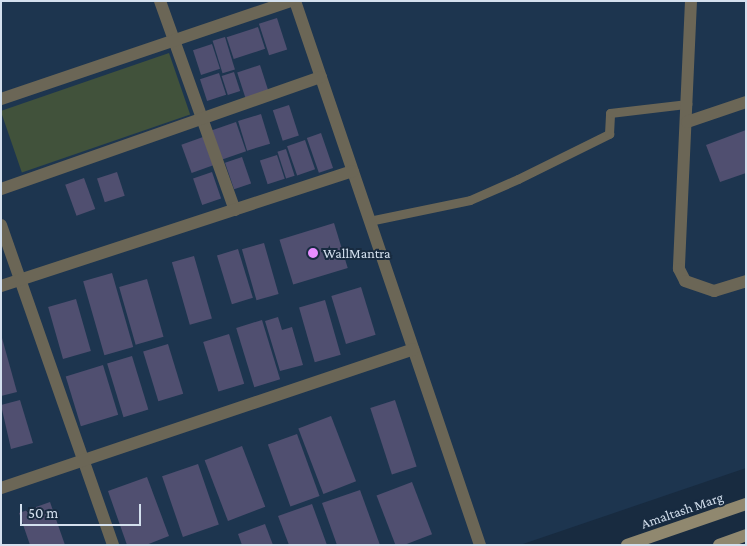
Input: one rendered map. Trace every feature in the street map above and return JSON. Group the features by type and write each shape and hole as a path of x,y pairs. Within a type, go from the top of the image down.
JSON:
{"main road":[{"name":"Amaltash Marg","path":"627,545 746,504"},
{"path":"719,545 746,535"}],"street":[{"path":"160,1 236,210"},
{"path":"1,99 290,1"},
{"path":"295,1 480,545"},
{"path":"692,1 679,269 685,281 714,291 746,281"},
{"path":"1,189 321,77"},
{"path":"686,122 746,102"},
{"path":"1,286 353,171"},
{"path":"1,225 113,545"},
{"path":"1,488 414,349"}],"lane":[{"path":"369,220 470,200 518,179 609,134 610,113 687,104"}],"shaded area":[{"path":"1,1 746,1 746,468 520,545 1,545"}],"green space":[{"path":"169,53 190,114 22,172 1,111"}],"building":[{"path":"277,18 287,49 269,55 259,24"},
{"path":"258,27 265,49 234,59 227,37"},
{"path":"225,37 235,70 223,73 213,41"},
{"path":"212,44 220,69 201,75 193,50"},
{"path":"260,65 269,92 246,99 237,72"},
{"path":"234,72 240,91 228,95 222,76"},
{"path":"219,73 226,95 207,101 200,79"},
{"path":"289,105 299,135 283,141 273,110"},
{"path":"261,114 270,144 247,151 238,121"},
{"path":"236,122 246,151 222,160 211,130"},
{"path":"746,130 746,173 720,182 706,145"},
{"path":"321,133 333,168 319,173 307,138"},
{"path":"203,137 213,165 192,173 181,145"},
{"path":"305,140 315,169 297,175 287,146"},
{"path":"286,149 295,176 286,178 277,152"},
{"path":"277,155 285,179 268,184 260,161"},
{"path":"242,157 251,183 234,189 225,163"},
{"path":"117,172 125,196 105,202 97,178"},
{"path":"212,172 221,198 202,205 193,179"},
{"path":"84,178 95,209 76,216 65,185"},
{"name":"WallMantra","path":"334,223 348,268 293,285 279,240"},
{"path":"264,243 279,294 256,300 242,249"},
{"path":"238,249 253,298 232,304 217,255"},
{"path":"194,256 212,318 190,325 172,262"},
{"path":"112,273 133,347 104,355 83,281"},
{"path":"147,279 164,337 136,345 119,287"},
{"path":"361,287 376,335 346,344 331,296"},
{"path":"76,299 91,351 63,359 48,307"},
{"path":"325,300 341,355 315,362 299,307"},
{"path":"278,317 282,330 292,327 303,365 280,371 265,321"},
{"path":"262,320 280,379 254,387 236,328"},
{"path":"229,334 244,384 218,392 203,342"},
{"path":"1,339 17,392 1,396"},
{"path":"168,344 183,394 158,401 143,352"},
{"path":"132,356 148,410 124,417 107,364"},
{"path":"103,365 118,415 81,426 66,376"},
{"path":"20,400 33,443 11,449 1,405"},
{"path":"395,400 417,467 392,475 370,408"},
{"path":"331,416 356,481 323,494 298,429"},
{"path":"297,434 320,496 290,507 268,445"},
{"path":"242,446 265,507 228,521 205,460"},
{"path":"198,464 219,525 183,537 162,476"},
{"path":"147,477 169,536 146,545 127,545 108,491"},
{"path":"412,482 432,534 404,545 395,545 377,496"},
{"path":"360,490 380,545 337,545 322,503"},
{"path":"50,502 65,545 30,545 19,513"},
{"path":"312,504 327,545 289,545 278,516"},
{"path":"265,524 273,545 242,545 238,534"}],"place":[{"name":"WallMantra","path":"313,253"}]}
